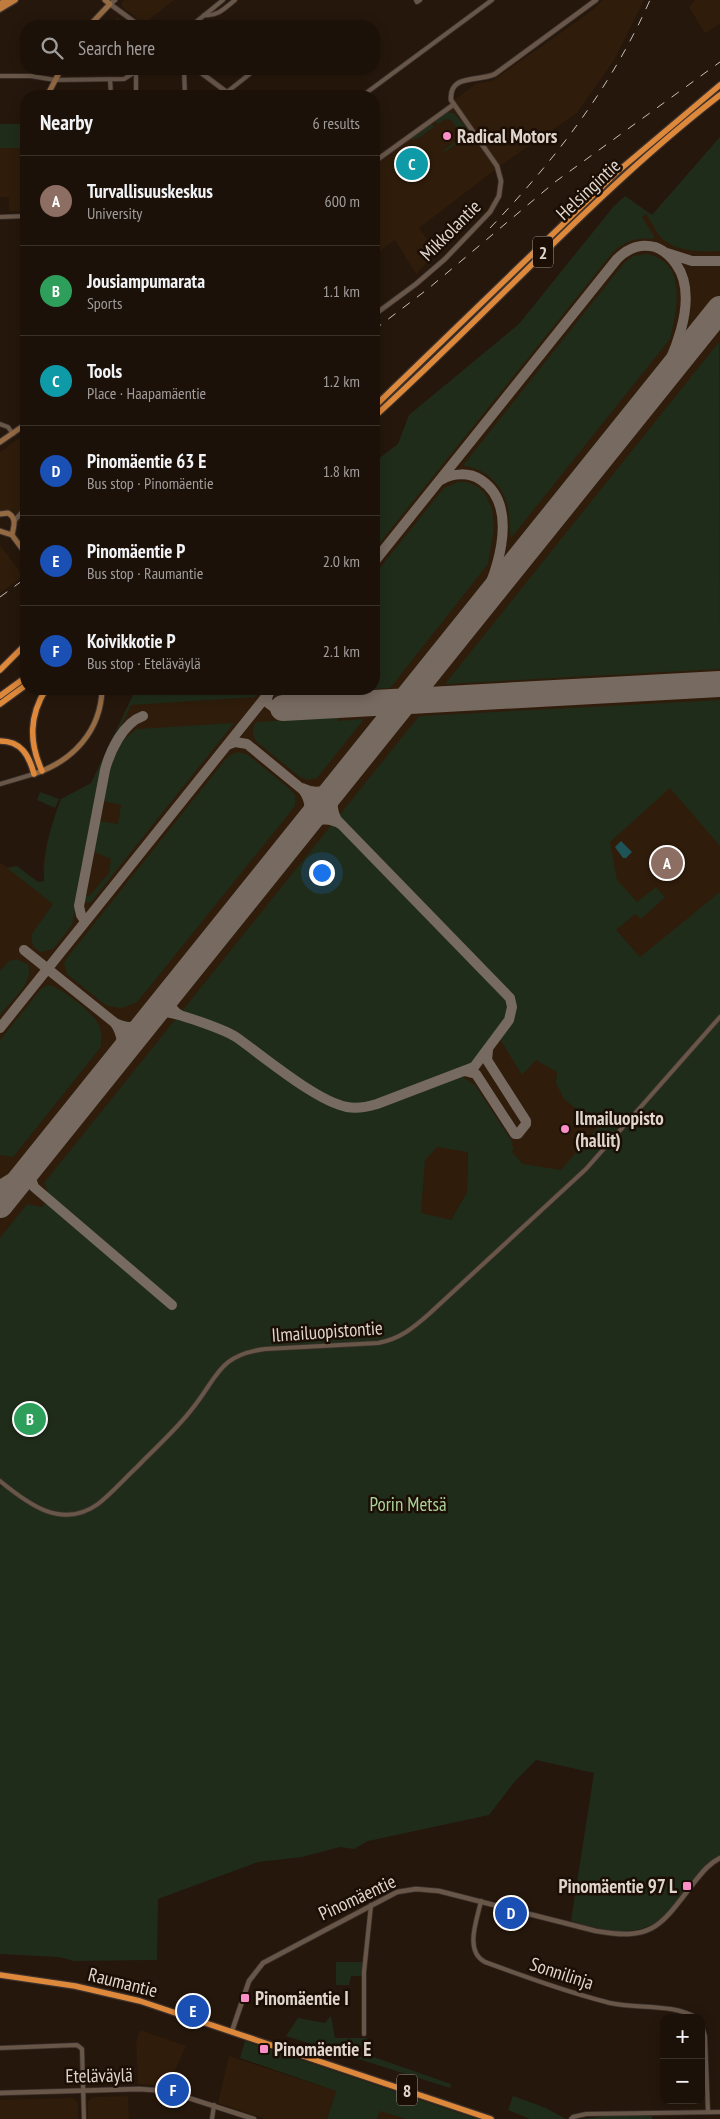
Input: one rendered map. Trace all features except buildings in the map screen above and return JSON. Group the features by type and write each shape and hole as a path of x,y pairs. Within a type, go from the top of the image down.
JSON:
{"highway":[{"name":"Helsingintie","path":"380,401 590,197 643,148 720,85"},
{"name":"Helsingintie","path":"380,411 603,194 720,95"},
{"path":"0,670 20,650"},
{"path":"0,696 20,681"},
{"path":"0,704 20,689"},
{"path":"42,771 32,744 32,732 36,709 43,695"},
{"path":"0,741 10,742 20,747 28,757 34,774"},
{"name":"Raumantie","path":"0,1975 110,1993 232,2031 491,2119"}],"main road":[{"path":"0,4 6,0"},
{"path":"0,8 15,0"},
{"path":"94,20 110,1"},
{"path":"50,90 57,75"},
{"path":"0,442 20,429"},
{"path":"0,513 8,513 14,524 12,535"},
{"path":"2,532 10,530 14,524"},
{"path":"2,532 12,535 20,546"},
{"path":"34,774 58,764 88,737 100,710 101,695"}],"street":[{"path":"199,20 223,0"},
{"path":"204,16 217,14 235,0"},
{"path":"416,0 417,2 420,0"},
{"path":"370,90 492,0"},
{"path":"380,158 453,105 451,92 459,82 470,79 484,79 495,74 596,0"},
{"path":"110,1 133,20"},
{"path":"0,76 31,76 55,80 124,79 130,75"},
{"path":"136,90 138,75"},
{"path":"184,75 185,90"},
{"path":"204,75 223,90"},
{"path":"234,90 250,75"},
{"path":"110,79 111,90"},
{"name":"Mikkolantie","path":"380,311 416,284 445,258 490,212 499,196 500,181 497,166 453,105"},
{"path":"0,217 20,216"},
{"path":"0,424 8,427 13,434"},
{"path":"8,513 20,511"},
{"path":"14,524 20,513"},
{"path":"0,784 34,774"},
{"name":"Ilmailuopistontie","path":"0,1481 28,1504 44,1511 68,1514 88,1510 110,1494 174,1429 197,1403 217,1373 235,1357 251,1351 265,1349 378,1343 403,1335 429,1314 586,1169 720,1017"},
{"name":"Pinomäentie","path":"232,2031 249,1981 263,1963 397,1892 416,1889 439,1891 596,1931 616,1935 638,1934 655,1927 665,1920 702,1871 720,1858"},
{"name":"Sonnilinja","path":"481,1901 473,1944 479,1959 561,1989 612,2003 689,2014"},
{"path":"364,2034 364,1972 371,1905"},
{"path":"705,2036 708,2112"},
{"path":"0,2048 80,2046 82,2049 84,2119"},
{"name":"Eteläväylä","path":"0,2092 138,2089 167,2091 254,2119"},
{"path":"212,2119 214,2106"},
{"path":"571,2119 586,2114 720,2112"}],"shaded area":[{"path":"125,0 174,0 149,20 139,20 122,7 122,2"},
{"path":"603,0 644,0 614,60 577,113 504,163 419,228 436,253 416,274 395,240 380,251 380,156 477,83 492,81 590,12"},
{"path":"695,0 720,0 720,24 705,33 689,7"},
{"path":"720,137 720,945 708,1006 524,1217 468,1152 467,1192 437,1244 0,1350 0,863 7,867 17,866 38,882 44,881 43,865 47,842 61,799 91,783 133,695 380,695 380,458 398,444 409,415 519,324 614,206 625,196 652,215"},
{"path":"0,148 20,148 20,211 9,211 9,197 0,197"},
{"path":"20,437 20,523 10,510 0,517 0,452"},
{"path":"0,545 20,572 20,578 0,593"},
{"path":"140,2030 186,2046 168,2086 138,2084 136,2042"},
{"path":"229,2056 336,2091 327,2119 265,2119 218,2103"},
{"path":"128,2096 129,2119 88,2119 88,2102 93,2097"},
{"path":"73,2098 78,2102 78,2119 0,2119 0,2100"},
{"path":"380,2110 406,2119 377,2119"}],"green space":[{"path":"446,112 454,113 469,131 469,134 445,152 444,150 463,136 451,120 445,119 438,124 435,121"},
{"path":"431,123 434,127 417,139 413,140 411,138"},
{"path":"0,124 20,124 20,148 0,148"},
{"path":"720,137 720,251 692,250 671,245 660,235 646,214 642,217 654,236 653,239 632,241 622,245 613,252 380,543 380,458 398,444 409,415 519,324 614,206 625,196 652,215"},
{"path":"646,254 659,258 668,266 674,276 677,301 670,339 511,538 507,505 500,489 495,482 481,471 464,466 464,464 624,263 633,256"},
{"path":"719,342 720,669 445,684"},
{"path":"458,482 466,482 477,486 485,494 492,509 494,527 488,564 390,688 380,689 380,568 444,488"},
{"path":"133,695 257,695 255,697 131,705 101,769 80,873 78,897 72,925 53,949 40,952 33,946 31,935 53,904 7,868 17,866 38,882 44,881 48,839 61,799 91,783"},
{"name":"Porin Metsä","path":"720,700 720,846 670,788 610,842 617,880 637,902 656,887 665,897 641,919 635,914 616,930 640,957 720,892 720,1856 699,1873 660,1919 648,1926 624,1931 597,1928 571,1921 594,1773 536,1760 516,1780 489,1815 368,1841 354,1849 340,1847 302,1857 258,1862 158,1899 157,1960 74,1961 59,1957 0,1954 0,1486 4,1485 0,1481 0,1238 27,1204 42,1207 50,1198 44,1183 419,716","holes":["495,1034 522,1075 536,1060 557,1072 556,1083 564,1099 580,1112 606,1117 561,1170 523,1164 512,1152 514,1148 511,1145 513,1143 475,1085 464,1078 462,1070 475,1061","437,1147 468,1152 467,1192 451,1220 421,1213 425,1160"]},
{"path":"338,717 338,721 364,719 317,778 308,780 300,777 257,742 253,734 254,726 257,722"},
{"path":"234,723 91,902 85,903 83,900 84,895 88,896 92,893 109,873 111,859 94,852 99,821 118,824 121,805 103,801 109,771 116,752 124,739 137,729"},
{"path":"239,752 248,755 290,789 295,795 295,806 138,1001 121,1008 108,1006 67,974 64,964 66,959 225,760 230,755"},
{"path":"40,792 59,799 55,808 37,800"},
{"path":"16,959 28,964 28,978 25,985 0,1015 0,971 9,961"},
{"path":"48,985 68,995 96,1020 101,1034 100,1048 13,1157 0,1155 0,1040 41,989"},
{"path":"336,1962 363,1962 362,1976 351,1976 349,1985 336,1985"},
{"path":"331,2016 335,2038 367,2038 365,2054 451,2084 450,2088 286,2036 298,2018 325,2023"},
{"path":"245,2041 477,2119 406,2119 380,2111 377,2119 327,2119 336,2091 240,2058"},
{"path":"513,2096 546,2108 566,2119 530,2119 508,2110"},
{"path":"607,2116 652,2116 652,2119 580,2119"}],"water":[{"path":"621,841 632,852 626,858 623,858 615,847"}],"taxiway":[{"path":"380,555 617,259 630,249 639,246 658,248 672,259 683,278 686,295 685,312 675,348 652,394"},
{"path":"667,253 692,261 720,261"},
{"path":"441,480 461,474 476,477 493,492 500,508 503,526 497,564 491,583 475,614"},
{"path":"0,1028 267,695"},
{"path":"268,695 268,703 276,709"},
{"path":"85,921 79,906 105,770 118,738 129,725 143,716"},
{"path":"227,745 235,742 247,744 303,790 308,800 309,809 302,829"},
{"path":"302,788 321,792 339,783"},
{"path":"24,950 115,1023 131,1027 142,1023 156,1013 162,1012 199,1022 236,1037 305,1087 334,1103 347,1107 354,1108 377,1104 474,1067 509,1020 512,1007 510,998 337,820 333,811 333,801 339,783"},
{"path":"304,827 318,820 333,821 342,825"},
{"path":"173,990 170,1004 176,1013 180,1015"},
{"path":"114,1022 120,1032 122,1042 120,1053 114,1063"},
{"path":"465,1071 476,1074 515,1134 518,1134 526,1124 526,1121 487,1060 488,1050"},
{"path":"0,1185 21,1172 37,1158"},
{"path":"33,1164 30,1176 34,1187 172,1305"}],"runway":[{"path":"0,1205 720,309"},
{"path":"283,708 720,684"}],"railway":[{"path":"490,228 537,176 580,121 618,62 650,0"},
{"path":"380,325 429,288 555,182 720,62"},
{"path":"0,597 20,582"}],"place":[{"name":"Radical Motors","path":"447,136"},
{"name":"Tools","path":"412,164"},
{"name":"Turvallisuuskeskus","path":"667,863"},
{"name":"Ilmailuopisto (hallit)","path":"565,1129"},
{"name":"Jousiampumarata","path":"30,1419"},
{"name":"Pinomäentie 97 L","path":"687,1886"},
{"name":"Pinomäentie 63 E","path":"511,1913"},
{"name":"Pinomäentie I","path":"245,1998"},
{"name":"Pinomäentie P","path":"193,2011"},
{"name":"Pinomäentie E","path":"264,2049"},
{"name":"Koivikkotie P","path":"173,2090"}]}
